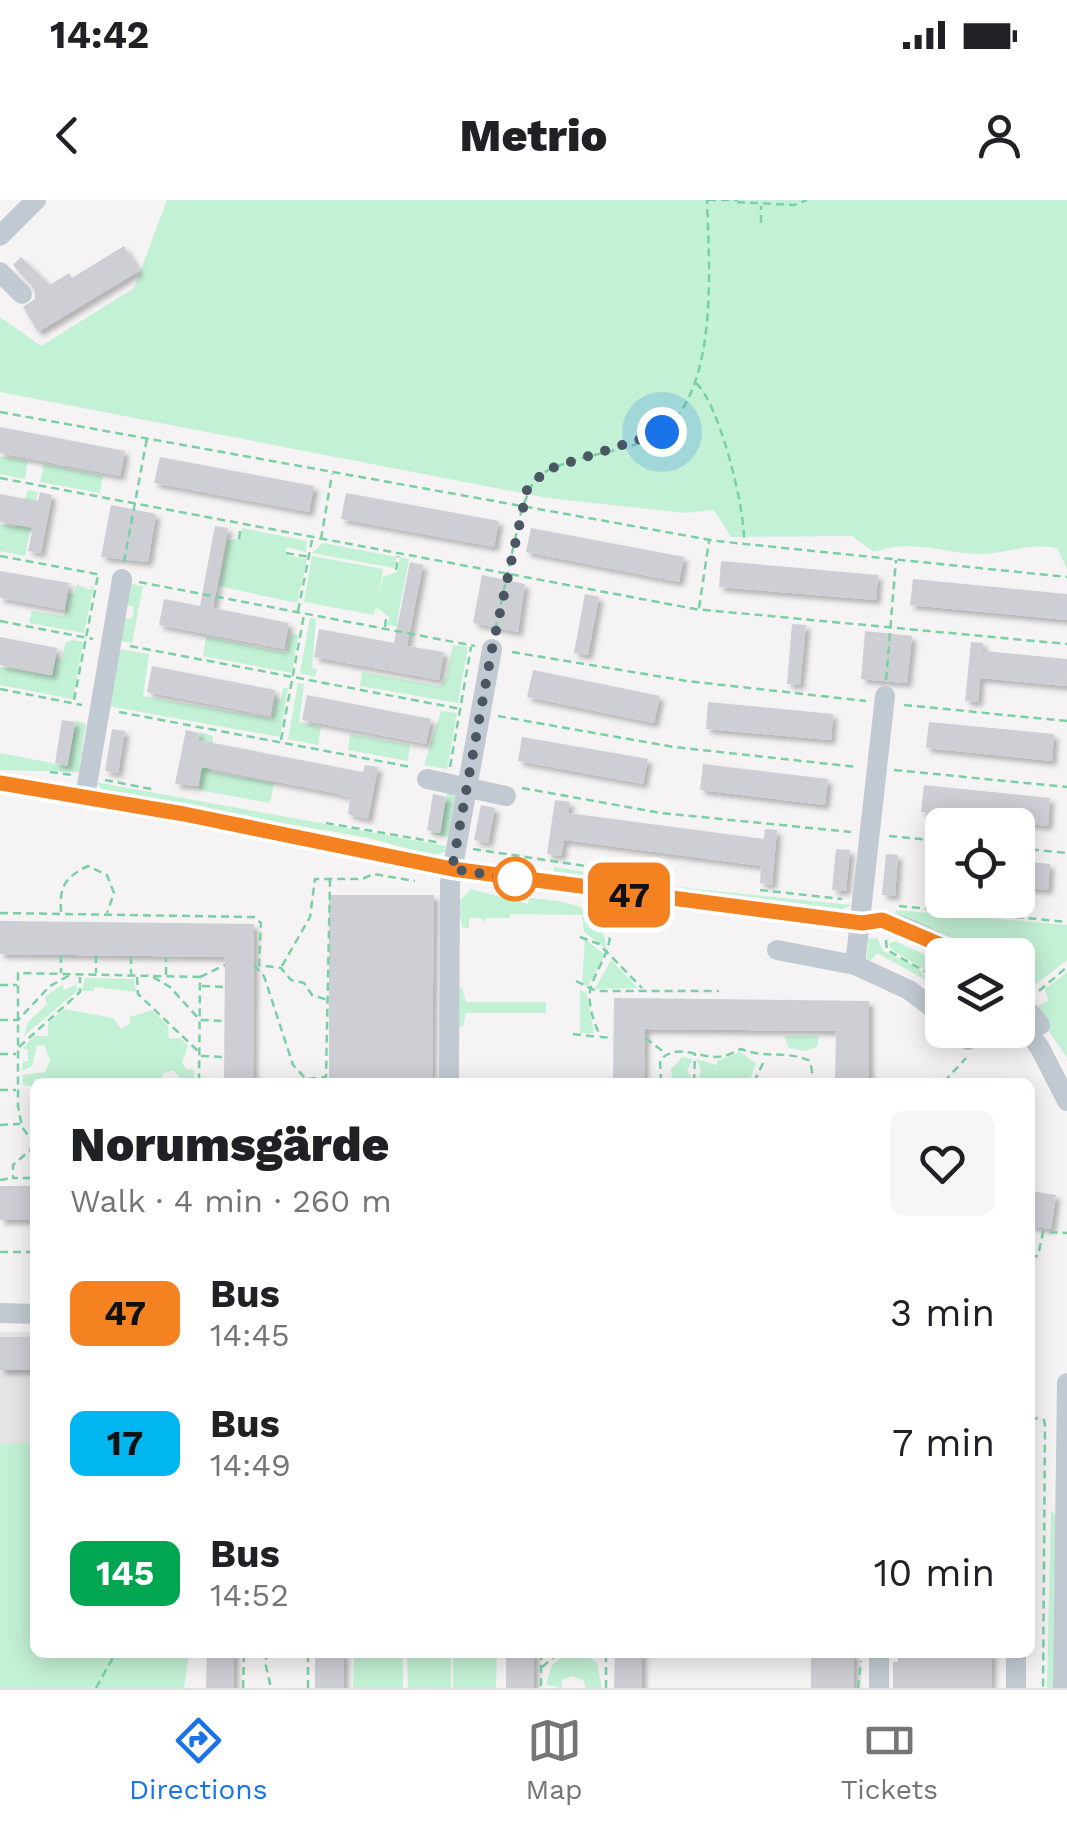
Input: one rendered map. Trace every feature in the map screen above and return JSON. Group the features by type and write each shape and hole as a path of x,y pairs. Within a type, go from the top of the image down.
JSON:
{"street":[{"path":"0,236 36,200"},
{"path":"0,272 22,294"},
{"path":"86,787 122,579"},
{"path":"443,1078 452,869 468,786 471,711 482,647"},
{"path":"855,965 885,700"},
{"path":"426,778 506,796"},
{"path":"0,783 86,787 452,869 863,912 925,949"},
{"path":"888,929 925,942"},
{"path":"776,950 855,965 910,990 925,1002"},
{"path":"1035,1014 1067,1070"},
{"path":"1035,1041 1067,1101"},
{"path":"0,1313 30,1314"},
{"path":"1063,1688 1067,1384"},
{"path":"879,1658 879,1688"},
{"path":"1016,1658 1016,1688"}],"path":[{"path":"448,774 471,711 482,647 507,575 527,490 546,470 662,432 685,408 694,382 709,286 707,200 794,205 807,200"},
{"path":"761,204 761,223"},
{"path":"694,382 710,395 732,470 745,528 744,544"},
{"path":"0,412 709,540 1067,577"},
{"path":"122,579 147,438"},
{"path":"320,539 332,473"},
{"path":"0,478 698,609 1067,644"},
{"path":"239,539 241,524"},
{"path":"298,612 313,538"},
{"path":"698,609 709,540"},
{"path":"286,553 309,558"},
{"path":"396,570 398,554"},
{"path":"0,556 482,647 687,681 1067,721"},
{"path":"885,700 896,560"},
{"path":"74,703 98,574"},
{"path":"281,742 304,613"},
{"path":"384,628 386,618"},
{"path":"0,621 674,747 1067,787"},
{"path":"52,772 86,787 156,790"},
{"path":"313,820 621,872"},
{"path":"1035,850 1067,853"},
{"path":"60,914 60,890 71,874 88,866 108,875 114,894 107,915"},
{"path":"282,968 310,917 315,879 374,874"},
{"path":"320,1078 326,1077 330,880"},
{"path":"754,889 863,912"},
{"path":"925,971 887,950 893,905 1067,922"},
{"path":"588,906 604,924 608,953 590,990 601,1036"},
{"path":"0,912 254,917 261,923 256,965 294,1065 306,1078"},
{"path":"580,936 592,939 648,990"},
{"path":"61,955 61,974"},
{"path":"96,956 96,975"},
{"path":"131,956 131,976"},
{"path":"166,957 166,976"},
{"path":"30,1138 21,1124 18,1090 18,973 200,977 225,965"},
{"path":"256,965 282,968 292,980 304,983 312,995 328,1000"},
{"path":"1035,991 1067,967"},
{"path":"0,1020 18,1020 50,986 71,974"},
{"path":"18,1048 80,992 80,974"},
{"path":"137,976 138,994 199,1054 224,1056"},
{"path":"152,976 170,987 200,1020 224,1021"},
{"path":"199,1078 200,977"},
{"path":"576,981 590,990 720,992"},
{"path":"0,984 18,984"},
{"path":"200,986 225,987"},
{"path":"572,1034 613,1038"},
{"path":"645,1038 666,1054 716,1057 742,1049 765,1057 790,1054 810,1061 813,1078"},
{"path":"694,1053 694,1078"},
{"path":"0,1054 18,1054"},
{"path":"661,1078 660,1060 666,1054"},
{"path":"756,1078 765,1057"},
{"path":"0,1090 18,1090"},
{"path":"0,1124 21,1124"},
{"path":"13,1178 14,1166 30,1150"},
{"path":"21,1178 22,1186"},
{"path":"0,1180 30,1178"},
{"path":"1035,1256 1044,1232 1067,1233"},
{"path":"0,1252 30,1252"},
{"path":"1035,1418 1044,1420 1046,1425 1043,1688"},
{"path":"96,1688 113,1658"},
{"path":"243,1688 244,1658"},
{"path":"267,1658 271,1688"},
{"path":"308,1658 308,1688"},
{"path":"541,1658 541,1688"},
{"path":"541,1668 553,1658"},
{"path":"606,1658 606,1688"}],"shaded area":[{"path":"0,1332 30,1332 30,1473 0,1472"}],"green space":[{"path":"167,200 1067,200 1067,569 1057,548 987,554 914,546 874,552 852,536 731,537 714,510 685,513 548,498 0,392 0,317 41,346 134,288"},
{"path":"0,456 28,461 25,479 0,474"},
{"path":"44,464 103,476 100,493 40,482"},
{"path":"28,490 38,492 25,556 0,551 0,524 15,527"},
{"path":"242,528 307,541 306,552 287,547 285,550 287,555 307,559 297,603 219,586 228,540 240,539"},
{"path":"323,543 397,557 394,568 312,553"},
{"path":"312,556 383,569 379,595 383,577 397,572 400,557 409,559 397,621 405,623 404,628 387,625 389,617 376,607 374,615 304,602"},
{"path":"77,584 90,590 94,584 84,633 29,623 32,611 64,616 69,593 74,594"},
{"path":"131,584 143,586 132,643 120,641 124,618 132,619 134,607 126,605"},
{"path":"310,618 316,619 312,668 317,669 315,677 300,673"},
{"path":"291,634 298,635 292,673 203,656 206,637 286,653"},
{"path":"83,642 73,699 0,685 0,667 52,676 56,658 62,659 65,643"},
{"path":"453,645 468,647 458,703 360,686 362,672 440,686 446,679"},
{"path":"118,649 149,654 143,696 272,719 276,699 281,700 283,688 288,688 280,737 108,706"},
{"path":"298,683 304,684 299,722 321,727 318,745 288,739"},
{"path":"441,711 457,713 447,769 424,765"},
{"path":"76,721 86,724 79,772 0,770 0,753 68,766"},
{"path":"200,732 213,736 211,772 274,783 270,803 199,790 201,777 193,774"},
{"path":"350,734 410,745 408,761 348,750"},
{"path":"95,782 446,846 447,851 434,856 369,838 105,792"},
{"path":"447,792 458,795 450,837 426,833 440,833"},
{"path":"554,867 678,887 851,905 843,909 553,873"},
{"path":"471,889 528,904 529,898 580,908 598,922 607,949 584,932 582,915 510,914 510,918 485,918 485,924 481,918 469,918 469,928 462,927 458,903"},
{"path":"896,910 925,913 925,918 987,918 1067,925 1067,960 1036,984 1035,938 935,938 894,919"},
{"path":"877,938 883,951 913,965 925,980 877,953 867,964 868,939"},
{"path":"585,939 605,955 588,986 582,984"},
{"path":"894,941 925,955 925,970 892,950 889,944"},
{"path":"611,960 636,986 637,988 595,989"},
{"path":"1067,972 1067,1058 1035,1011 1035,1007 1048,1001 1045,989"},
{"path":"85,978 134,979 136,992 95,987 94,991 82,991"},
{"path":"74,980 78,990 24,1036 28,1022 47,1004 45,997 62,985 64,990 75,985"},
{"path":"462,987 466,1002 546,1002 546,1013 466,1013 463,1027 458,1025 458,990"},
{"path":"580,989 587,994 594,1033 580,1033"},
{"path":"64,1009 113,1018 121,1029 130,1024 130,1017 152,1010 168,1026 169,1039 180,1038 188,1046 182,1062 186,1069 194,1070 194,1078 181,1078 172,1070 162,1078 30,1078 30,1086 23,1085 22,1075 45,1072 50,1061 45,1046 37,1045 32,1066 22,1071 23,1061 28,1061 28,1050 23,1048 34,1036 48,1036 48,1023"},
{"path":"784,1036 818,1036 818,1046 806,1051 789,1048"},
{"path":"740,1052 756,1063 750,1078 699,1078 701,1070 696,1059 717,1065 717,1061"},
{"path":"682,1057 693,1059 687,1070 691,1078 672,1078 671,1069"},
{"path":"30,1442 30,1658 188,1658 184,1688 0,1688 0,1444"},
{"path":"1051,1510 1058,1518 1059,1688 1047,1688"},
{"path":"354,1658 403,1658 403,1688 353,1688"},
{"path":"407,1658 451,1658 451,1688 408,1688"},
{"path":"453,1658 497,1658 496,1688 453,1688"},
{"path":"561,1658 590,1658 597,1663 602,1688 586,1688 583,1680 573,1676 562,1680 562,1688 546,1685 552,1665"}],"building":[{"path":"124,246 139,271 38,332 23,307 35,299 35,290 13,265 21,257 50,285 69,273 72,278"},
{"path":"0,427 125,451 120,476 0,453"},
{"path":"160,457 314,486 309,512 154,483"},
{"path":"40,492 52,495 41,553 28,551 33,528 0,522 0,494 38,501"},
{"path":"346,493 499,521 494,547 341,519"},
{"path":"111,505 156,514 148,562 101,557"},
{"path":"215,526 228,528 213,608 289,623 284,649 159,625 164,599 200,606"},
{"path":"531,528 684,557 679,582 526,552"},
{"path":"721,561 878,575 876,600 719,587"},
{"path":"410,562 423,565 407,646 444,652 439,680 314,657 319,629 394,643"},
{"path":"0,571 69,583 64,610 0,598"},
{"path":"482,575 525,584 518,632 473,623"},
{"path":"913,579 1067,594 1067,620 910,605"},
{"path":"585,594 599,597 588,655 574,653"},
{"path":"792,624 806,625 800,685 787,684"},
{"path":"865,631 912,636 907,683 861,679"},
{"path":"0,637 57,648 52,675 0,665"},
{"path":"971,642 983,643 983,651 1067,659 1066,686 980,678 978,702 965,701"},
{"path":"152,666 275,690 270,716 147,692"},
{"path":"533,670 660,696 654,723 527,697"},
{"path":"307,695 431,719 426,744 302,720"},
{"path":"708,702 833,714 831,740 706,729"},
{"path":"62,720 75,722 67,766 55,763"},
{"path":"929,722 1054,734 1052,761 926,748"},
{"path":"112,729 125,731 118,773 105,771"},
{"path":"186,730 199,733 198,740 363,772 365,765 378,767 368,819 348,814 350,798 339,794 202,767 198,786 175,784"},
{"path":"522,737 648,759 643,784 518,761"},
{"path":"703,764 828,779 825,805 700,790"},
{"path":"924,785 1050,798 1048,826 1035,825 1035,808 925,808 925,812 921,812"},
{"path":"433,794 446,797 440,833 427,830"},
{"path":"555,800 570,802 568,813 764,839 765,829 777,830 772,885 760,883 761,866 564,840 561,856 547,854"},
{"path":"481,805 495,808 488,843 474,840"},
{"path":"836,849 850,850 846,891 832,890"},
{"path":"886,854 898,855 895,896 882,895"},
{"path":"1035,863 1050,864 1048,890 1035,889"},
{"path":"329,895 434,895 432,1078 329,1078"},
{"path":"0,921 254,924 253,1078 224,1078 225,957 0,954"},
{"path":"614,998 869,1001 869,1078 835,1078 836,1031 645,1029 644,1078 613,1078"},
{"path":"0,1186 30,1186 30,1220 0,1220"},
{"path":"1035,1192 1056,1195 1051,1229 1035,1227"},
{"path":"0,1337 30,1337 30,1370 0,1370"},
{"path":"207,1658 234,1658 234,1688 206,1688"},
{"path":"315,1658 344,1658 344,1688 315,1688"},
{"path":"506,1658 534,1658 534,1688 506,1688"},
{"path":"615,1658 642,1658 642,1688 614,1688"},
{"path":"811,1658 854,1658 854,1688 811,1688"},
{"path":"898,1658 992,1658 991,1688 893,1688 893,1662 898,1662"}],"bus line":[{"name":"47","path":"0,783 184,814 384,857 515,879 717,907 862,923 882,920 930,938"}],"route":[{"path":"515,879 452,869 452,858 527,490 546,470 662,432"}]}
